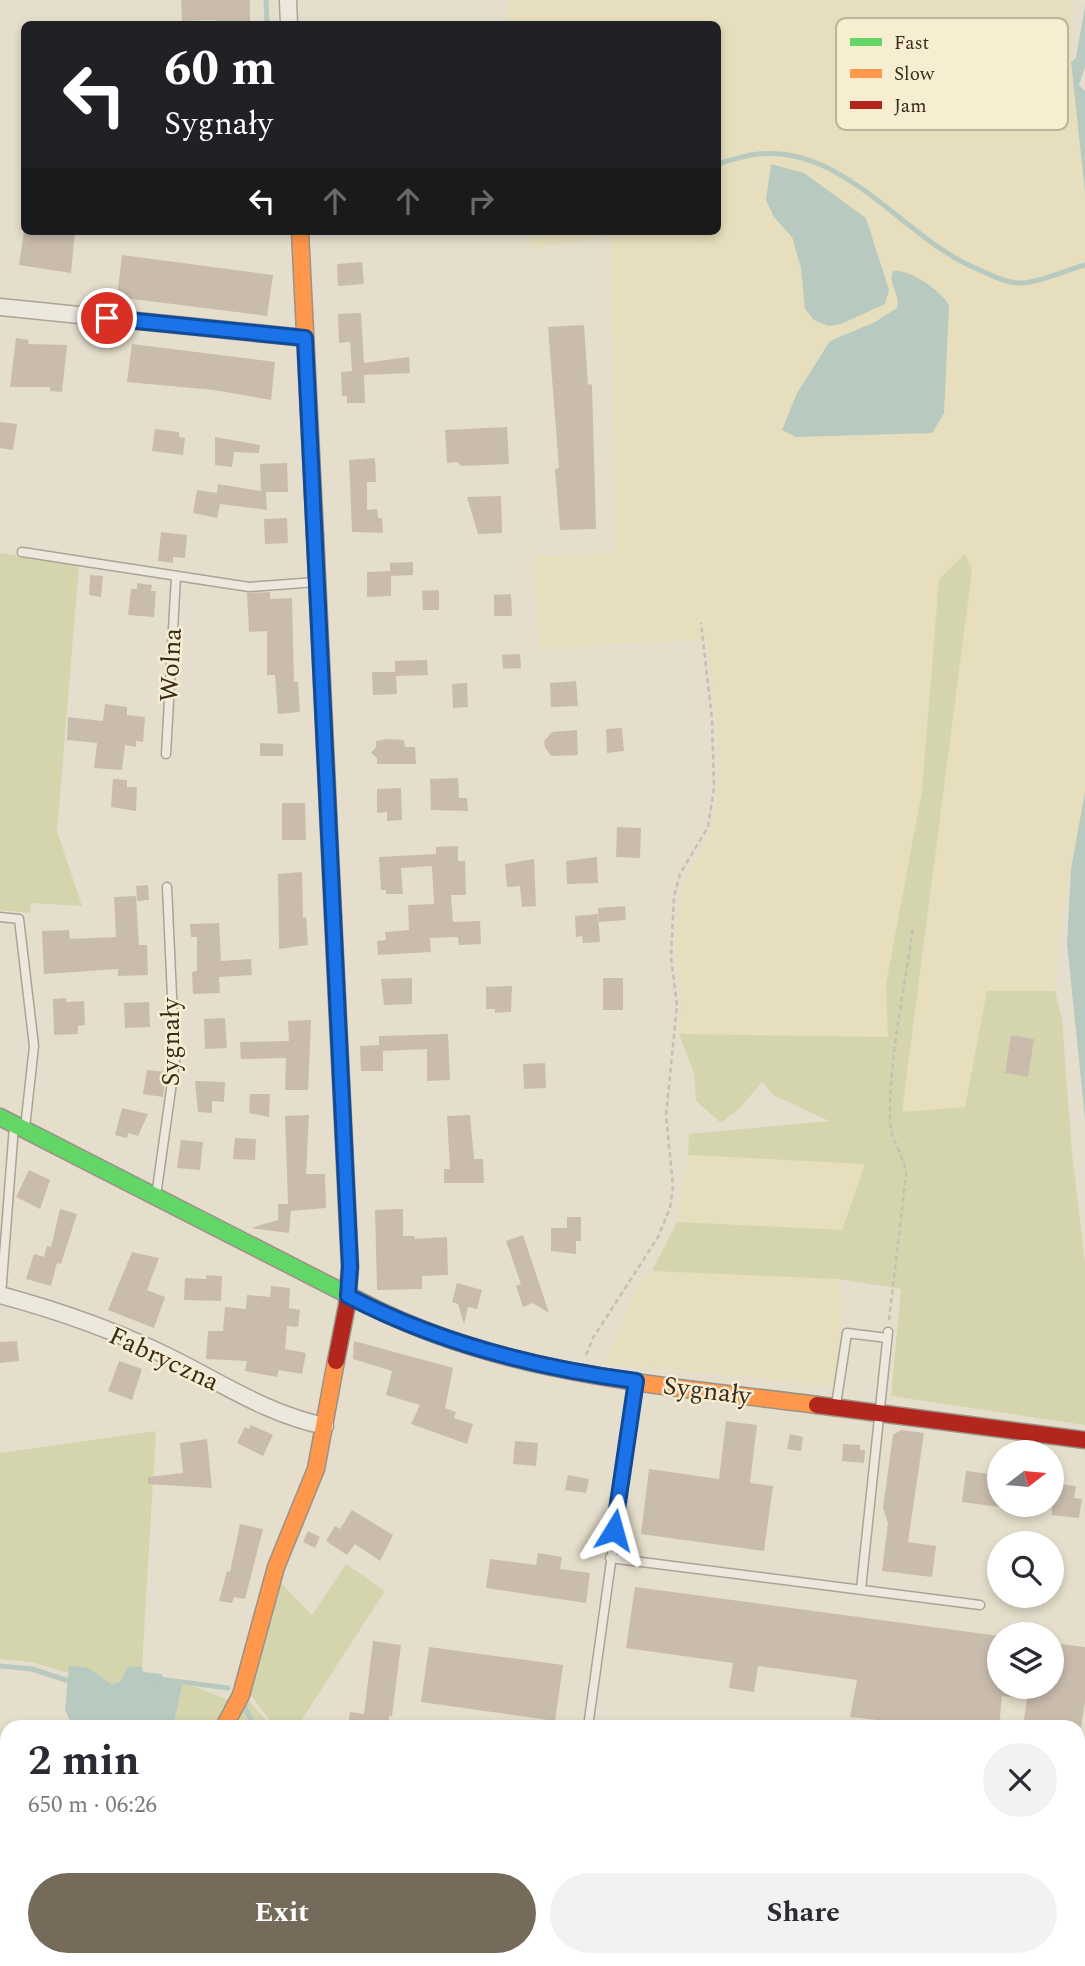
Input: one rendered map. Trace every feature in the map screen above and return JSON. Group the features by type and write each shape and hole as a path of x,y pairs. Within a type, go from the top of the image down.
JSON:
{"street":[{"path":"288,0 289,21"},
{"path":"228,1720 241,1695 276,1567 316,1469 348,1296 350,1266 300,235"},
{"path":"0,307 305,338"},
{"name":"Sygnały","path":"13,1122 395,1319 513,1360 581,1374 1085,1440"},
{"name":"Fabryczna","path":"0,1295 76,1318 164,1355 265,1408 326,1426"}],"lane":[{"path":"22,552 250,587 316,582"},
{"name":"Wolna","path":"166,754 176,576"},
{"name":"Sygnały","path":"156,1196 175,1061 167,887"},
{"path":"0,917 19,919 34,1046 13,1122 0,1295"},
{"path":"836,1408 847,1333 888,1335 861,1589"},
{"path":"589,1720 636,1381"},
{"path":"610,1558 981,1605"}],"path":[{"path":"581,1374 593,1338 658,1237 670,1208 673,1178 666,1115 677,1005 671,957 674,897 680,874 708,827 714,788 712,719 701,623"},
{"path":"888,1335 906,1175 894,1145 890,1091 914,926"}],"shaded area":[{"path":"509,0 1071,0 1071,59 1085,195 1085,792 1063,907 1055,991 987,991 965,1107 902,1112 929,912 945,760 922,791 886,984 889,1037 679,1034 681,989 675,943 682,886 708,837 716,807 720,763 708,642 696,640 540,649 533,556 615,553 611,235 721,235 721,21 508,21"},
{"path":"1085,6 1085,67 1079,85 1085,91 1085,192 1071,62 1076,58"},
{"path":"771,164 804,173 866,218 889,290 885,304 841,324 828,326 814,320 805,309 801,268 792,237 774,217 766,200"},
{"path":"530,235 611,235 530,250"},
{"path":"893,271 900,271 925,282 940,294 949,306 944,413 932,433 796,437 782,430 797,393 830,341 875,322 897,308"},
{"path":"1085,792 1085,1119 1067,943 1071,869"},
{"path":"688,1155 866,1164 842,1231 677,1222"},
{"path":"652,1271 838,1279 843,1301 834,1386 605,1363 641,1280"},
{"path":"69,1665 89,1668 111,1684 120,1682 128,1666 142,1667 143,1672 162,1674 164,1681 182,1685 174,1720 70,1720 65,1710"}],"green space":[{"path":"0,553 79,565 57,831 82,906 30,903 31,913 0,910"},
{"path":"965,554 972,570 902,1112 965,1107 987,991 1055,991 1062,1020 1072,1153 1085,1263 1085,1425 891,1396 901,1289 838,1279 652,1271 677,1222 842,1230 865,1164 688,1155 689,1134 829,1121 773,1095 762,1082 740,1108 721,1123 696,1101 694,1073 679,1034 888,1037 886,984 922,791 939,579"},
{"path":"156,1431 142,1667 128,1666 120,1682 111,1684 89,1668 70,1665 69,1673 31,1662 0,1659 0,1453"},
{"path":"346,1564 385,1591 302,1720 270,1720 249,1693 280,1582 312,1615"},
{"path":"184,1683 229,1700 219,1720 170,1720 176,1687"},
{"path":"247,1699 266,1720 236,1720"}],"building":[{"path":"181,0 250,0 250,21 182,21"},
{"path":"23,235 75,235 71,273 19,265"},
{"path":"122,255 273,275 267,316 117,297"},
{"path":"362,262 364,284 338,286 337,264"},
{"path":"361,313 364,363 409,357 410,373 364,375 365,403 347,403 347,396 342,396 341,372 352,371 350,342 339,343 338,314"},
{"path":"584,325 588,385 592,384 596,529 560,530 555,469 559,468 548,327"},
{"path":"16,338 29,340 28,344 67,345 62,392 50,391 50,387 10,387"},
{"path":"132,344 275,362 271,400 214,390 127,382"},
{"path":"0,422 17,424 13,450 0,448"},
{"path":"507,427 509,464 461,466 457,462 447,463 445,430"},
{"path":"155,429 179,432 179,437 185,438 183,455 152,451"},
{"path":"215,437 260,445 259,453 234,452 232,467 215,465"},
{"path":"375,458 376,482 367,482 367,510 377,509 378,518 382,518 383,533 352,532 349,460"},
{"path":"287,463 288,492 266,492 267,510 220,504 217,518 193,513 197,490 217,493 218,484 261,491 260,464"},
{"path":"501,496 502,533 478,534 467,497"},
{"path":"287,518 288,543 265,544 264,519"},
{"path":"161,532 187,535 185,558 173,557 173,563 158,561"},
{"path":"413,562 413,575 391,576 391,596 367,597 367,572 390,571 390,563"},
{"path":"90,575 103,576 101,597 89,595"},
{"path":"137,583 152,585 151,591 156,591 154,617 128,615 131,589 137,589"},
{"path":"439,590 439,610 423,610 422,591"},
{"path":"270,592 270,599 292,598 294,682 298,682 300,712 278,714 275,675 267,675 267,631 249,632 247,593"},
{"path":"511,594 512,616 494,616 494,595"},
{"path":"520,654 521,668 503,669 502,655"},
{"path":"427,660 428,675 396,676 397,694 373,695 372,672 395,672 395,661"},
{"path":"576,681 578,706 551,707 550,683"},
{"path":"467,683 468,707 453,708 452,684"},
{"path":"105,704 127,707 127,715 145,717 143,742 136,741 136,747 125,745 122,770 94,768 97,743 67,740 68,717 103,721"},
{"path":"622,728 624,751 607,753 606,729"},
{"path":"577,730 578,755 551,756 544,741 552,732"},
{"path":"404,740 405,747 415,747 416,764 377,764 377,758 371,753 376,747 376,741"},
{"path":"260,743 283,744 283,756 260,756"},
{"path":"458,778 459,798 467,798 468,811 431,810 430,779"},
{"path":"113,779 127,780 127,787 137,787 136,811 111,807"},
{"path":"401,788 402,820 387,821 387,812 377,813 377,789"},
{"path":"282,803 305,803 306,840 282,840"},
{"path":"617,827 641,828 640,858 616,857"},
{"path":"458,846 458,861 465,861 466,895 451,895 453,922 480,921 481,944 459,945 458,937 430,938 431,952 378,955 377,941 386,940 385,932 409,930 408,905 434,904 432,866 401,868 403,894 386,894 386,890 381,890 379,857 436,854 436,847"},
{"path":"597,857 598,883 567,884 566,861"},
{"path":"534,859 536,906 522,907 520,886 507,887 505,864"},
{"path":"302,872 303,918 306,917 308,945 279,949 278,874"},
{"path":"148,885 149,900 137,901 136,886"},
{"path":"136,896 139,945 147,945 148,975 118,976 118,969 44,974 42,931 69,930 70,939 116,937 114,897"},
{"path":"625,906 626,920 599,922 598,908"},
{"path":"598,914 600,942 583,943 582,936 576,937 575,916"},
{"path":"219,923 221,961 251,959 252,975 219,977 220,993 193,994 192,972 197,971 197,937 191,937 190,924"},
{"path":"412,978 412,1004 384,1005 381,979"},
{"path":"603,978 623,978 623,1010 603,1010"},
{"path":"512,986 511,1012 495,1013 495,1009 486,1009 486,987"},
{"path":"66,998 66,1002 84,1001 85,1025 78,1026 78,1034 54,1035 53,999"},
{"path":"149,1002 150,1027 125,1028 124,1003"},
{"path":"225,1018 227,1048 205,1049 204,1019"},
{"path":"311,1020 308,1090 285,1090 286,1058 241,1059 240,1042 289,1041 288,1021"},
{"path":"448,1034 450,1080 427,1081 427,1049 383,1051 383,1071 361,1071 360,1046 379,1045 379,1036"},
{"path":"1011,1035 1034,1039 1028,1077 1005,1073"},
{"path":"545,1063 546,1088 524,1089 523,1064"},
{"path":"147,1070 167,1072 163,1097 143,1094"},
{"path":"195,1081 225,1082 224,1102 212,1101 212,1113 198,1112"},
{"path":"250,1094 270,1094 269,1117 249,1113"},
{"path":"122,1108 148,1114 138,1136 128,1133 127,1138 115,1135"},
{"path":"309,1115 306,1174 325,1174 326,1208 291,1211 289,1233 251,1228 278,1220 278,1204 288,1204 285,1116"},
{"path":"470,1115 474,1159 483,1159 484,1183 444,1183 444,1169 450,1169 447,1116"},
{"path":"235,1138 256,1139 255,1160 233,1159"},
{"path":"181,1140 203,1142 200,1170 177,1168"},
{"path":"29,1170 50,1180 40,1209 16,1197"},
{"path":"60,1209 77,1214 61,1264 57,1263 51,1286 26,1279 34,1254 44,1257 47,1246 51,1247"},
{"path":"403,1209 403,1236 415,1236 415,1239 447,1237 448,1275 422,1276 422,1289 377,1290 375,1210"},
{"path":"567,1217 581,1217 581,1241 576,1241 576,1254 551,1251 551,1228 567,1228"},
{"path":"523,1235 549,1313 533,1303 523,1307 516,1286 521,1284 506,1241"},
{"path":"132,1252 159,1258 147,1290 165,1297 154,1328 108,1310"},
{"path":"206,1275 222,1276 221,1301 184,1300 185,1278 206,1279"},
{"path":"457,1283 482,1290 477,1309 468,1307 464,1324 458,1304 452,1302"},
{"path":"271,1286 290,1288 289,1308 300,1310 298,1327 287,1326 285,1349 306,1353 302,1374 279,1370 277,1377 245,1371 247,1361 206,1359 208,1331 223,1331 225,1307 246,1309 247,1295 270,1297"},
{"path":"17,1341 19,1361 0,1363 0,1342"},
{"path":"354,1341 453,1368 445,1408 456,1412 454,1418 473,1424 467,1444 411,1424 420,1405 386,1395 392,1371 353,1359"},
{"path":"119,1361 142,1369 132,1400 108,1391"},
{"path":"726,1421 757,1425 750,1483 773,1486 764,1551 641,1534 649,1469 719,1479"},
{"path":"251,1425 273,1435 263,1456 237,1443 245,1427 249,1429"},
{"path":"901,1430 924,1433 908,1542 936,1546 932,1577 882,1571 888,1523 883,1508 893,1435"},
{"path":"790,1434 803,1437 801,1451 787,1449"},
{"path":"207,1439 212,1488 148,1484 148,1477 183,1473 180,1443"},
{"path":"515,1441 538,1443 536,1466 513,1464"},
{"path":"843,1444 860,1445 860,1450 865,1450 864,1463 842,1461"},
{"path":"966,1471 987,1474 987,1505 962,1502"},
{"path":"568,1475 589,1479 586,1493 565,1490"},
{"path":"1064,1484 1076,1486 1074,1498 1082,1499 1079,1518 1064,1516"},
{"path":"352,1510 393,1535 380,1561 355,1544 347,1555 326,1541 335,1526 340,1529"},
{"path":"240,1524 263,1529 245,1599 234,1597 232,1603 219,1601 227,1571 230,1572"},
{"path":"308,1531 320,1537 315,1548 303,1542"},
{"path":"538,1553 562,1557 560,1569 590,1573 586,1603 486,1588 490,1559 536,1565"},
{"path":"635,1587 987,1634 987,1699 1002,1699 1000,1720 878,1720 850,1717 857,1680 758,1666 754,1692 729,1688 733,1663 626,1648"},
{"path":"373,1641 401,1645 392,1716 389,1716 389,1720 349,1720 350,1712 364,1714"},
{"path":"1064,1644 1085,1647 1085,1702 1082,1720 1024,1720 1027,1699 1064,1699"},
{"path":"429,1647 563,1665 555,1720 421,1702"}],"waterway":[{"path":"266,0 267,21"},
{"path":"721,163 759,154 790,155 819,164 872,196 947,253 1006,281 1033,281 1085,265"},
{"path":"0,1666 32,1669 72,1682"},
{"path":"159,1679 228,1688"},
{"path":"244,1706 251,1720"}],"traffic: fast":[{"path":"315,535 333,916"},
{"path":"0,1117 366,1304"}],"traffic: slow":[{"path":"300,235 315,535"},
{"path":"366,1304 419,1328 530,1362 644,1383 817,1405"},
{"path":"228,1720 241,1695 276,1567 316,1469 336,1361"}],"traffic: jam":[{"path":"333,916 350,1267 347,1305 336,1361"},
{"path":"817,1405 1085,1440"}],"route":[{"path":"107,318 305,338 350,1266 348,1296 395,1319 513,1360 581,1374 636,1381 614,1530"}]}
